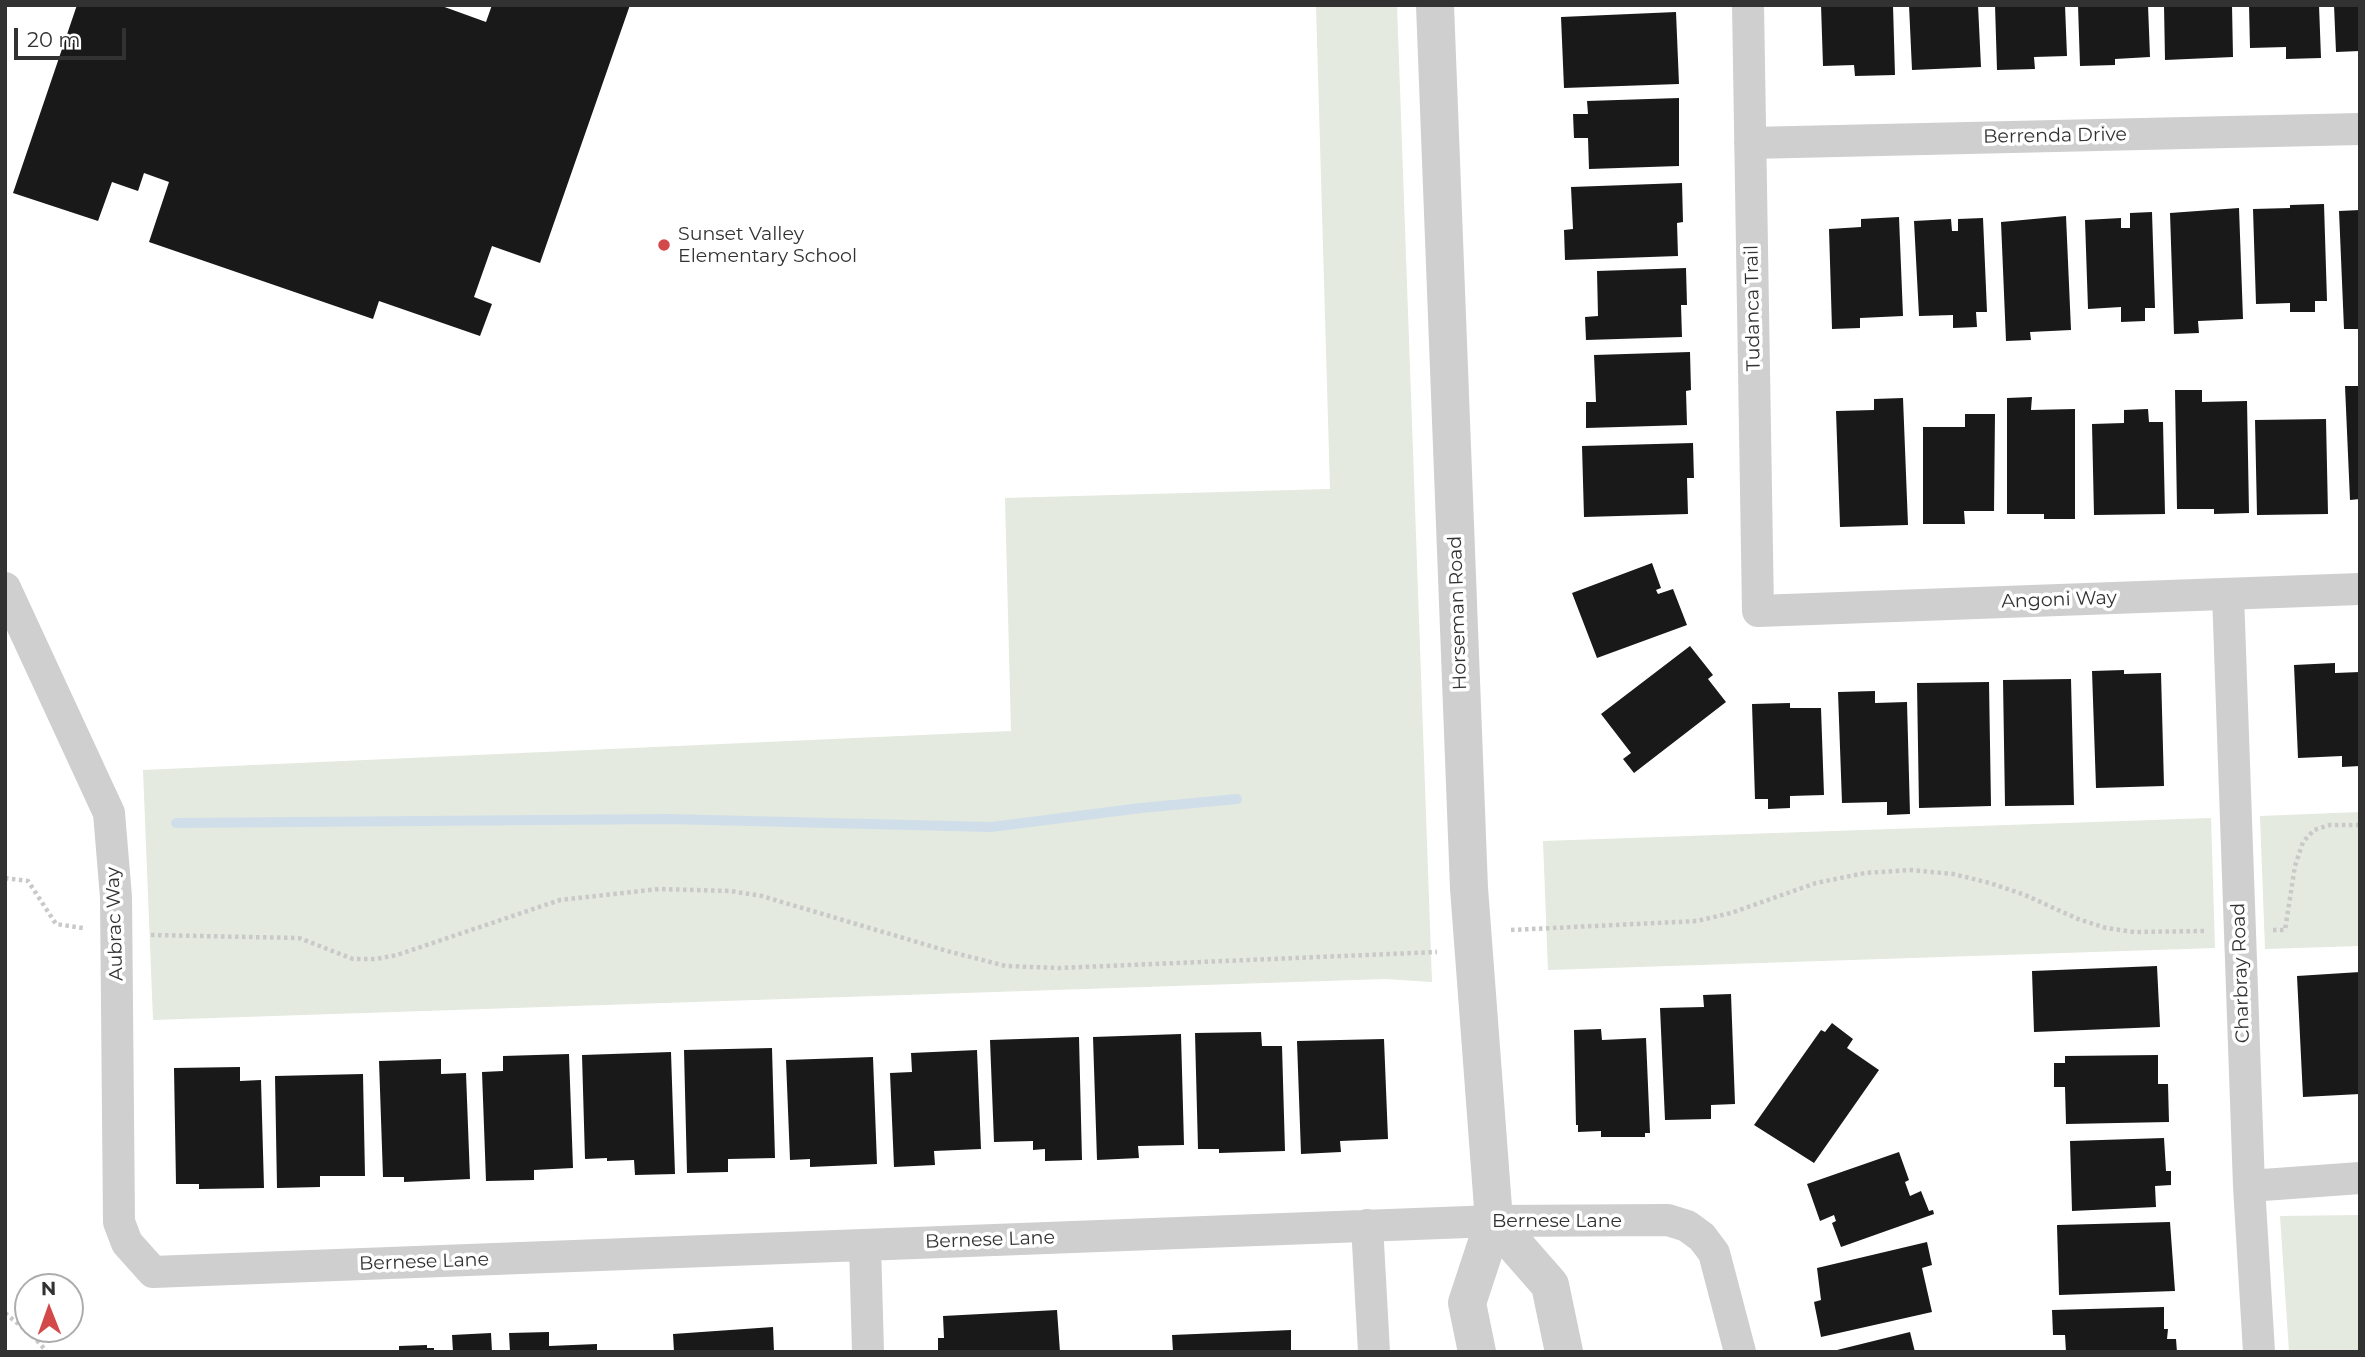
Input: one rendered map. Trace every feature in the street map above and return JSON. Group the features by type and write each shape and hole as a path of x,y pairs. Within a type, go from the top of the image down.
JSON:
{"street":[{"name":"Horseman Road","path":"1435,5 1473,941 1494,1221 1467,1303 1477,1352"},
{"name":"Tudanca Trail","path":"1748,5 1758,611"},
{"name":"Berrenda Drive","path":"1750,144 2360,129"},
{"name":"Aubrac Way","path":"5,587 109,813 116,897 119,1222 127,1243 153,1272"},
{"name":"Angoni Way","path":"1758,611 2360,589"},
{"name":"Charbray Road","path":"2228,594 2249,1186 2259,1352"},
{"path":"2249,1186 2360,1178"},
{"name":"Bernese Lane","path":"153,1272 1367,1225 1668,1220 1687,1226 1702,1237 1714,1253 1740,1352"},
{"path":"1494,1221 1550,1285 1564,1352"},
{"path":"1367,1225 1374,1352"},
{"path":"864,1245 869,1352"}],"path":[{"path":"144,934 299,939 353,959 376,959 397,955 560,900 659,889 730,891 762,896 1006,966 1100,966 1405,955 1473,941 1697,922 1731,914 1816,883 1865,873 1910,870 1953,874 1990,883 2106,928 2134,932 2285,930 2295,866 2303,842 2314,831 2330,825 2360,825"},
{"path":"5,878 27,881 56,924 91,929"},
{"path":"5,1313 33,1336 47,1352"}],"shaded area":[{"path":"1316,5 1397,5 1432,982 1385,979 153,1020 143,770 1011,731 1005,498 1330,489"},
{"path":"2360,812 2360,946 2265,949 2260,816"},
{"path":"2211,818 2215,948 1548,970 1543,841"},
{"path":"2360,1215 2360,1352 2289,1352 2280,1216"}],"building":[{"path":"77,5 439,5 486,22 492,5 630,5 540,263 492,246 474,297 492,304 480,336 379,301 373,319 149,242 169,182 144,173 138,191 112,182 98,221 13,193"},
{"path":"1821,5 1893,5 1895,75 1855,76 1854,65 1823,66"},
{"path":"1909,5 1978,5 1981,67 1912,70"},
{"path":"1995,5 2065,5 2067,56 2034,57 2035,69 1997,70"},
{"path":"2078,5 2148,5 2150,57 2115,59 2115,65 2080,66"},
{"path":"2164,5 2232,5 2233,57 2165,60"},
{"path":"2249,5 2319,5 2321,58 2286,59 2286,47 2250,48"},
{"path":"2334,5 2360,5 2360,51 2336,52"},
{"path":"1676,12 1679,84 1564,88 1561,17"},
{"path":"1679,98 1679,166 1589,169 1588,138 1574,138 1573,114 1588,114 1587,101"},
{"path":"1682,183 1683,222 1677,223 1678,256 1565,260 1564,230 1573,229 1571,187"},
{"path":"2324,204 2327,301 2315,301 2315,312 2290,312 2290,303 2256,304 2253,209"},
{"path":"2239,208 2243,319 2198,321 2199,333 2174,334 2170,213"},
{"path":"2360,210 2360,329 2344,329 2339,211"},
{"path":"2152,212 2155,308 2145,308 2145,321 2121,322 2121,307 2088,309 2085,220 2121,218 2121,228 2130,228 2130,213"},
{"path":"2066,216 2071,330 2030,332 2031,340 2006,341 2001,222"},
{"path":"1899,217 1903,316 1860,318 1860,328 1832,329 1829,229 1861,227 1861,219"},
{"path":"1983,218 1987,312 1976,312 1977,327 1953,328 1953,315 1919,316 1914,221 1951,219 1952,231 1958,231 1958,219"},
{"path":"1686,268 1687,305 1681,305 1682,337 1586,340 1585,317 1598,316 1597,271"},
{"path":"1690,352 1691,390 1686,391 1687,425 1586,428 1586,402 1596,402 1594,355"},
{"path":"2345,386 2360,386 2360,499 2350,500"},
{"path":"2175,390 2202,390 2202,402 2247,401 2249,513 2214,514 2214,509 2177,509"},
{"path":"2032,397 2031,410 2075,409 2075,519 2044,519 2044,514 2007,514 2007,398"},
{"path":"1903,398 1908,525 1840,527 1836,411 1874,410 1874,399"},
{"path":"2148,409 2149,422 2163,422 2165,514 2094,515 2092,424 2124,423 2124,410"},
{"path":"1965,414 1995,414 1994,511 1964,511 1965,524 1923,524 1923,427 1965,427"},
{"path":"2326,419 2328,514 2257,515 2255,420"},
{"path":"1693,443 1694,478 1687,478 1688,514 1584,517 1582,446"},
{"path":"1652,563 1661,588 1656,590 1658,594 1673,589 1687,625 1597,658 1572,593"},
{"path":"1690,646 1713,675 1708,679 1726,702 1634,773 1623,759 1631,753 1601,714"},
{"path":"2335,663 2335,673 2360,672 2360,766 2342,767 2342,756 2298,758 2294,665"},
{"path":"2124,670 2124,674 2161,673 2164,786 2096,788 2092,671"},
{"path":"2071,679 2074,805 2005,806 2003,680"},
{"path":"1989,682 1991,806 1919,808 1917,683"},
{"path":"1875,691 1875,703 1907,702 1910,814 1887,815 1887,802 1842,803 1838,692"},
{"path":"1790,703 1790,708 1821,708 1824,795 1790,796 1790,808 1768,809 1768,799 1755,799 1752,704"},
{"path":"2157,966 2160,1027 2034,1032 2032,971"},
{"path":"2360,972 2360,1094 2303,1097 2297,976"},
{"path":"1731,994 1735,1104 1711,1105 1711,1119 1665,1120 1660,1008 1704,1007 1703,995"},
{"path":"1832,1023 1853,1039 1847,1048 1879,1070 1814,1163 1754,1125 1821,1030 1825,1032"},
{"path":"1601,1029 1602,1040 1646,1038 1650,1133 1645,1133 1645,1137 1601,1137 1601,1131 1578,1132 1574,1030"},
{"path":"1261,1032 1262,1046 1282,1046 1285,1151 1219,1153 1219,1149 1198,1149 1195,1033"},
{"path":"1181,1034 1184,1145 1138,1146 1139,1158 1097,1160 1093,1037"},
{"path":"1079,1037 1082,1160 1045,1161 1045,1149 1033,1150 1033,1141 994,1142 990,1040"},
{"path":"1384,1039 1388,1139 1340,1141 1341,1152 1301,1154 1297,1041"},
{"path":"772,1048 775,1158 728,1159 728,1172 687,1173 684,1050"},
{"path":"977,1050 981,1149 934,1151 935,1165 894,1167 890,1073 912,1072 911,1053"},
{"path":"671,1052 675,1174 635,1175 634,1160 585,1159 582,1055"},
{"path":"569,1054 573,1168 534,1170 534,1180 486,1181 482,1072 503,1071 503,1056"},
{"path":"2158,1055 2158,1084 2168,1084 2169,1122 2066,1124 2065,1087 2054,1087 2054,1063 2065,1063 2065,1056"},
{"path":"873,1057 877,1164 810,1167 810,1159 790,1160 786,1060"},
{"path":"441,1059 441,1074 466,1073 470,1179 404,1182 404,1177 383,1177 379,1061"},
{"path":"240,1067 240,1081 261,1080 264,1188 199,1189 199,1184 176,1184 174,1068"},
{"path":"363,1074 365,1176 320,1176 320,1187 277,1188 275,1076"},
{"path":"2164,1138 2166,1171 2171,1171 2171,1185 2155,1186 2156,1207 2072,1211 2070,1141"},
{"path":"1899,1152 1909,1180 1905,1182 1910,1196 1921,1191 1929,1211 1933,1210 1934,1214 1841,1247 1832,1223 1836,1221 1834,1215 1820,1221 1807,1184"},
{"path":"2170,1222 2175,1291 2059,1295 2057,1225"},
{"path":"1927,1242 1932,1265 1922,1268 1932,1312 1821,1337 1814,1302 1821,1300 1817,1268"},
{"path":"2164,1307 2164,1329 2168,1329 2167,1339 2176,1339 2177,1352 2066,1352 2065,1335 2053,1335 2052,1310"},
{"path":"1057,1310 1060,1352 938,1352 938,1338 944,1338 943,1316"},
{"path":"773,1327 774,1352 674,1352 673,1334"},
{"path":"1291,1330 1291,1352 1173,1352 1172,1335"},
{"path":"549,1332 549,1346 597,1344 597,1352 510,1352 509,1333"},
{"path":"1910,1332 1915,1352 1833,1351"},
{"path":"491,1333 492,1352 453,1352 452,1335"},
{"path":"427,1345 427,1348 434,1348 434,1352 399,1352 399,1346"}],"waterway":[{"path":"176,823 668,819 991,827 1237,799"}],"place":[{"name":"Sunset Valley Elementary School","path":"664,245"}]}
